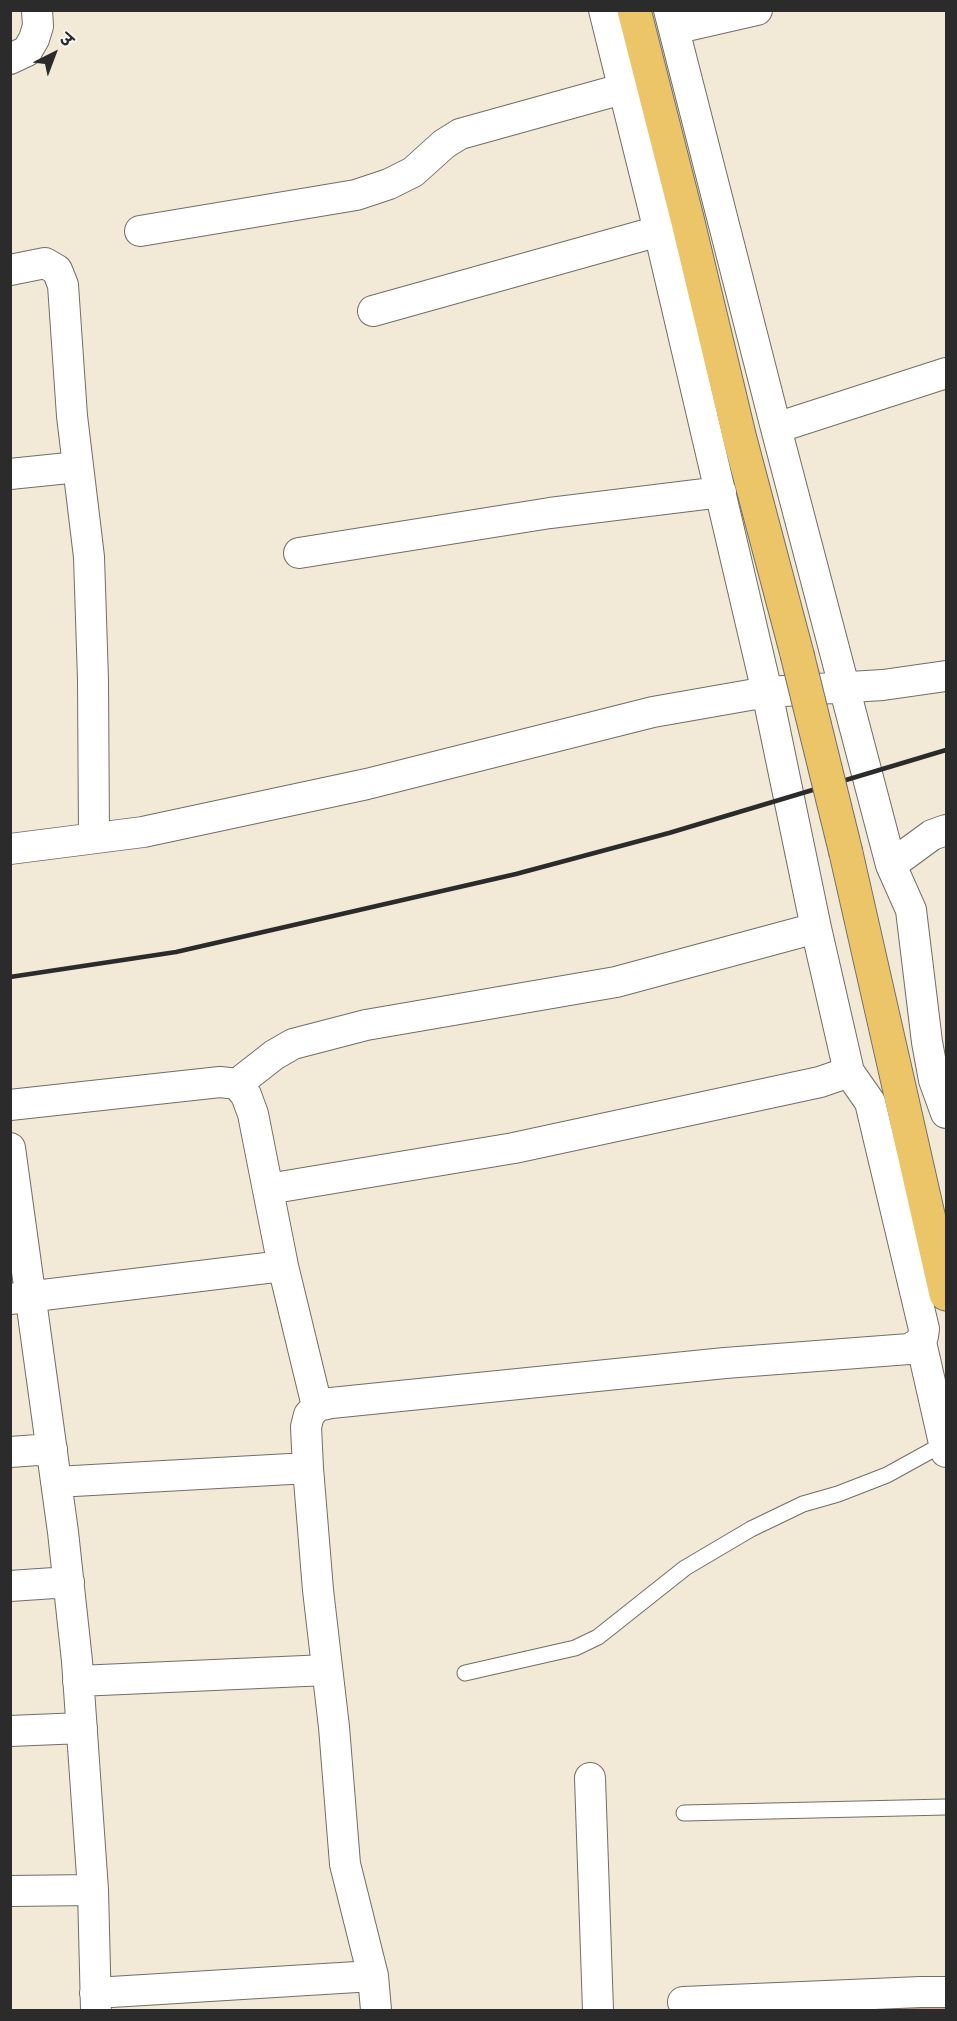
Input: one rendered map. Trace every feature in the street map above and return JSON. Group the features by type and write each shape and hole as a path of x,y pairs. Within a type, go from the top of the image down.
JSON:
{"main road":[{"path":"634,10 740,439 797,654 846,853 946,1294"}],"street":[{"path":"10,59 27,51 38,26 37,10"},
{"path":"604,10 721,492 767,692 816,928 849,1072 870,1102 924,1329 922,1339 946,1447"},
{"path":"756,10 672,20 844,687 901,857 937,1039 934,1080 946,1113"},
{"path":"140,231 356,195 389,184 413,172 444,144 460,134 622,89"},
{"path":"373,311 659,231"},
{"path":"10,270 45,263 57,270 63,285 72,416 89,557 93,680 94,838"},
{"path":"776,428 946,373"},
{"path":"10,474 78,467"},
{"path":"299,553 550,513 721,492"},
{"path":"10,849 143,832 367,784 653,711 767,692 883,685 946,676"},
{"path":"901,857 932,835 946,830"},
{"path":"237,1084 274,1055 293,1044 366,1025 616,982 816,928"},
{"path":"268,1188 514,1148 820,1082 849,1072"},
{"path":"10,1105 220,1082 237,1084 246,1095 253,1114 283,1266 317,1406"},
{"path":"10,1148 21,1298 52,1449 69,1582 93,1890 96,2002 373,1976"},
{"path":"21,1298 283,1266"},
{"path":"376,2010 373,1976 345,1864 308,1468 306,1427 309,1415 317,1406 331,1403 725,1363 909,1349 922,1339"},
{"path":"10,1452 52,1449"},
{"path":"56,1482 308,1468"},
{"path":"10,1586 69,1582"},
{"path":"78,1682 327,1670"},
{"path":"10,1731 82,1728"},
{"path":"590,1778 598,2010"},
{"path":"10,1891 93,1890"},
{"path":"683,2002 946,1992"}],"lane":[{"path":"465,1673 575,1648 598,1637 685,1568 751,1528 803,1504 838,1494 887,1475 946,1447"},
{"path":"684,1813 946,1807"}],"building":[{"path":"946,2004 946,2010 892,2010 892,2006"}],"railway":[{"path":"10,977 176,952 516,874 669,833 946,750"}]}
